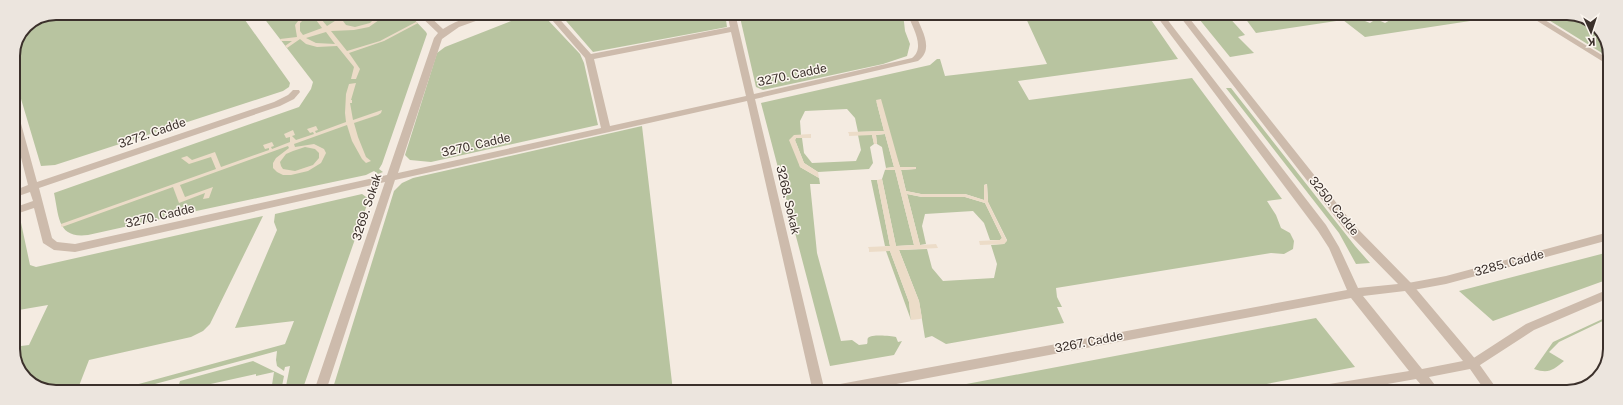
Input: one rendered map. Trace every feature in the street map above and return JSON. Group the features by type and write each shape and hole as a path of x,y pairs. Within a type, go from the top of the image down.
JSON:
{"street":[{"path":"428,20 442,33 476,20"},
{"path":"556,20 589,57 606,130"},
{"name":"3268. Sokak","path":"732,20 817,385"},
{"name":"3270. Cadde","path":"20,135 47,240 50,244 60,248 75,248 916,60 921,55 923,44 913,20"},
{"name":"3250. Cadde","path":"1164,20 1322,228 1334,247 1354,293 1428,385"},
{"name":"3250. Cadde","path":"1187,20 1350,228 1408,287 1473,364 1488,385"},
{"path":"1540,20 1603,60"},
{"path":"589,57 734,29"},
{"name":"3269. Sokak","path":"322,385 436,43 442,33"},
{"name":"3272. Cadde","path":"20,192 277,104 291,97 296,92"},
{"path":"20,209 38,203"},
{"name":"3285. Cadde","path":"1354,293 1408,287 1446,280 1603,238"},
{"name":"3267. Cadde","path":"861,385 1354,293"},
{"path":"1353,385 1473,364 1530,327 1603,296"}],"green space":[{"path":"245,20 290,83 289,87 283,91 55,165 41,166 20,96 20,56 26,36 36,26 49,21"},
{"path":"265,20 415,20 427,34 379,169 383,172 378,174 374,171 366,175 88,235 70,233 65,230 61,224 54,193 299,107 311,89 313,82"},
{"path":"548,20 580,54 584,63 598,125 431,162 410,160 405,155 437,53 445,47 511,21"},
{"path":"565,20 726,20 727,27 593,52"},
{"path":"741,20 904,20 905,31 910,44 907,56 883,64 763,90 756,87"},
{"path":"1027,20 1151,20 1178,59 1018,81 1029,100 1192,78 1282,199 1267,201 1276,215 1281,228 1290,233 1294,241 1293,249 1284,254 1271,253 1056,288 1057,297 1062,307 1057,307 1064,323 946,344 932,336 925,338 919,301 899,250 927,249 932,268 943,281 994,278 997,264 991,245 1004,244 1007,240 988,202 987,184 984,185 984,200 965,194 921,194 906,191 901,170 916,169 915,167 900,167 876,100 884,131 858,132 855,118 847,109 805,111 800,121 801,135 794,135 800,167 819,178 820,184 810,184 817,253 841,341 852,340 859,345 867,344 868,338 870,337 882,336 896,337 898,342 902,341 894,355 830,366 761,103 930,65 937,59 940,59 945,76 1047,64"},
{"path":"1200,20 1231,20 1245,35 1238,37 1254,53 1230,57"},
{"path":"1246,20 1343,20 1256,33"},
{"path":"1343,20 1363,20 1370,23 1374,20 1378,20 1385,23 1390,20 1477,20 1365,37"},
{"path":"1549,20 1574,21 1585,25 1594,32 1598,38 1603,54"},
{"path":"1226,88 1231,88 1370,263 1356,264 1339,233"},
{"path":"642,126 672,385 334,385 394,191 402,183 413,178"},
{"path":"885,134 894,167 886,168 882,147 877,144 876,135"},
{"path":"858,135 872,135 874,144 870,147 873,163 869,169 818,172 804,163 795,140 796,138 802,138 804,153 812,163 856,161 861,150"},
{"path":"885,170 895,170 914,245 896,246 882,179"},
{"path":"871,180 877,180 890,246 885,246"},
{"path":"362,194 369,199 304,385 286,385 290,366 285,367 284,371 277,366 277,351 151,385 135,385 285,344 294,321 235,328 277,230 274,222 275,214"},
{"path":"907,194 922,197 965,197 985,203 1002,238 1000,240 990,240 984,223 973,211 925,214 922,226 926,244 920,245"},
{"path":"263,216 210,324 203,331 191,337 89,360 79,385 56,385 38,380 29,373 23,362 20,346 29,345 48,305 20,310 20,218 30,265 36,267"},
{"path":"886,251 890,251 909,302 911,320"},
{"path":"1603,254 1603,281 1493,321 1459,291"},
{"path":"1316,318 1355,367 1261,385 961,385"},
{"path":"1603,319 1603,321 1559,342 1549,352 1564,361 1557,367 1547,371 1534,369 1553,342"},
{"path":"253,361 284,376 282,385 272,385 274,372 256,376 256,374 206,385 179,385 180,381"}],"shaded area":[{"path":"299,20 303,20 300,23 300,31 303,35 322,28 316,20 322,20 327,26 336,20 344,20 343,21 346,25 355,27 370,23 373,20 379,20 369,27 354,30 331,31 347,51 380,41 416,22 418,23 384,41 349,53 360,69 356,79 351,79 354,67 337,46 317,47 306,44 300,39 287,48 285,46 292,41 281,41 280,39 297,37 295,25","holes":["326,32 335,44 316,43 306,38"]},
{"path":"356,83 351,100 352,103 350,103 353,120 382,110 378,115 354,123 366,157 371,161 366,163 362,159 352,141 347,125 294,144 295,147 314,144 324,149 326,153 321,163 308,171 291,175 283,175 273,168 273,163 276,158 289,148 288,146 180,185 185,197 213,187 209,198 203,199 205,193 179,203 173,187 62,227 61,226 61,224 216,169 211,157 189,164 181,158 187,156 192,160 215,152 221,167 269,150 269,148 265,149 263,145 272,142 274,146 271,147 272,149 290,142 290,137 286,138 284,134 293,130 295,135 292,136 296,140 314,134 313,132 310,133 307,129 316,126 318,130 315,131 316,133 346,122 346,94 349,84","holes":["305,147 315,149 319,153 319,158 313,165 295,171 283,169 281,166 280,162 286,154"]},
{"path":"881,99 900,167 916,167 916,169 901,170 906,191 921,194 965,194 984,200 984,185 987,184 988,202 1007,241 1004,244 980,245 979,241 1000,240 1002,238 985,203 965,197 922,197 907,194 920,245 936,244 938,248 899,250 919,301 922,318 920,319 911,320 909,302 890,251 869,252 868,247 890,246 877,180 882,179 896,246 914,245 895,170 885,170 886,168 894,167 885,134 876,135 877,144 874,144 872,135 849,136 848,132 884,131 876,100"},
{"path":"811,134 811,138 796,138 795,140 804,163 818,172 819,178 800,167 789,140 794,135"}]}
